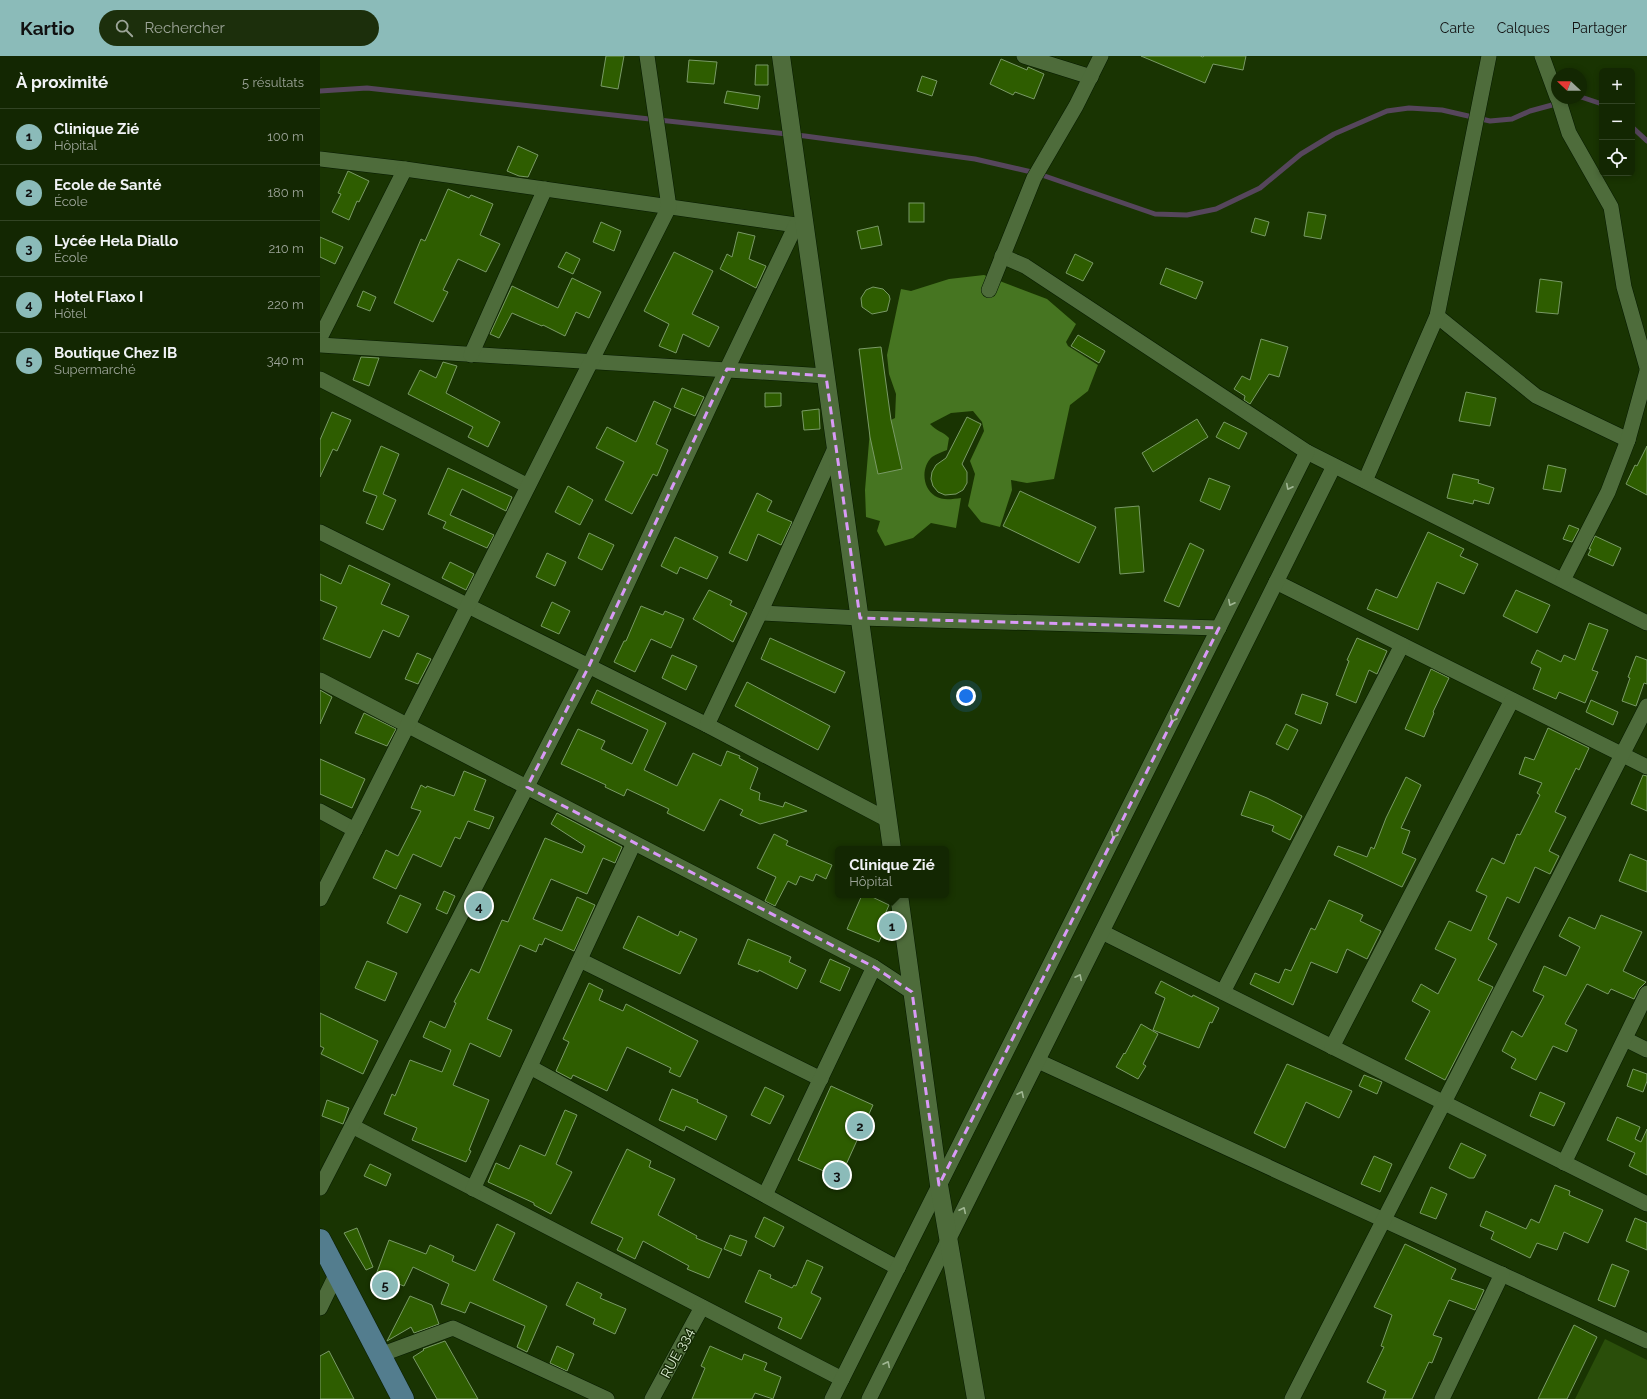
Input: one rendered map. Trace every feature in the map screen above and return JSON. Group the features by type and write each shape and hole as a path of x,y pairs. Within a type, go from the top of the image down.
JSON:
{"main road":[{"path":"320,1240 403,1399"}],"street":[{"path":"320,899 669,207 647,56"},
{"path":"781,56 801,226 826,376 892,846"},
{"path":"1024,56 1091,78"},
{"path":"989,290 1034,178 1076,106 1101,56"},
{"path":"1365,481 1437,316 1488,62 1476,56"},
{"path":"1542,56 1551,81"},
{"path":"1559,104 1569,133 1611,206 1624,287 1647,370 1628,440 1608,492 1563,580"},
{"path":"320,158 801,226"},
{"path":"320,338 405,169"},
{"path":"471,355 545,189"},
{"path":"320,1188 589,666 727,369 801,226"},
{"path":"1002,256 1025,266 1307,452 1647,623"},
{"path":"1437,316 1536,396 1628,440"},
{"path":"320,344 471,355 826,376"},
{"path":"320,379 528,486"},
{"path":"707,725 836,446"},
{"path":"832,1399 1307,452"},
{"path":"869,1399 1334,466"},
{"path":"320,532 707,725 888,820"},
{"path":"1276,582 1647,767"},
{"path":"760,613 860,618 1219,628"},
{"path":"1223,992 1402,645"},
{"path":"320,680 874,967 912,992"},
{"path":"1332,1047 1512,700"},
{"path":"1292,1399 1647,706"},
{"path":"320,811 355,830"},
{"path":"473,1189 634,843"},
{"path":"899,898 940,1185 976,1399"},
{"path":"1102,932 1647,1204"},
{"path":"580,960 821,1079"},
{"path":"765,1195 874,967"},
{"path":"1564,1162 1647,993"},
{"path":"1625,1038 1647,1050"},
{"path":"1038,1061 1647,1341"},
{"path":"530,1067 898,1268"},
{"path":"352,1126 842,1379"},
{"path":"320,1308 337,1273"},
{"path":"1442,1399 1502,1274"},
{"name":"RUE 334","path":"652,1399 702,1307"},
{"path":"380,1355 453,1328 607,1399"}],"highlighted area":[{"path":"727,369 826,376 860,618 1219,628 939,1185 912,992 874,967 527,787 589,666"}],"green space":[{"path":"984,275 1047,299 1076,324 1066,342 1068,346 1098,365 1088,391 1070,405 1054,479 1027,483 1011,480 1012,490 1000,527 981,522 968,506 975,474 970,461 984,431 982,422 973,411 951,413 930,424 949,438 947,450 932,457 928,461 924,477 925,483 931,492 938,498 961,498 956,528 931,523 913,538 885,546 877,531 880,521 866,517 865,490 870,430 895,418 896,394 889,374 887,355 901,289 911,291 949,279"},
{"path":"1605,1339 1647,1360 1647,1399 1575,1399"}],"building":[{"path":"606,56 624,56 618,89 601,86"},
{"path":"1141,56 1246,56 1243,70 1213,64 1205,83"},
{"path":"1001,59 1027,70 1028,67 1044,74 1034,99 1015,92 1013,95 990,84"},
{"path":"689,60 717,62 714,84 687,82"},
{"path":"756,65 768,65 768,85 755,85"},
{"path":"922,76 937,81 932,96 917,91"},
{"path":"727,91 760,96 758,109 724,103"},
{"path":"518,146 538,155 528,177 519,176 507,171"},
{"path":"348,171 369,181 359,202 357,201 349,220 332,212 341,194 338,193"},
{"path":"448,189 469,198 471,195 493,204 480,235 500,244 486,272 458,259 443,290 448,292 433,322 394,303 421,239 425,241"},
{"path":"909,203 924,203 924,222 909,222"},
{"path":"1308,212 1326,215 1321,239 1304,236"},
{"path":"1255,218 1269,222 1265,236 1251,232"},
{"path":"601,222 621,231 614,251 593,242"},
{"path":"878,226 882,245 861,249 857,231"},
{"path":"738,232 755,236 749,259 766,266 756,288 720,269 727,254 732,257"},
{"path":"320,237 343,247 335,264 320,257"},
{"path":"566,252 580,259 573,274 558,267"},
{"path":"674,252 713,271 692,314 719,327 709,347 683,334 676,353 659,346 669,324 644,311"},
{"path":"1075,254 1093,263 1083,281 1066,273"},
{"path":"1166,268 1203,282 1196,299 1160,284"},
{"path":"572,278 601,292 589,318 576,312 565,336 543,325 542,326 512,313 499,338 490,334 512,286 558,308"},
{"path":"1540,279 1562,282 1558,314 1536,312"},
{"path":"873,287 883,289 889,295 890,299 887,311 872,314 862,307 861,298 866,290"},
{"path":"363,291 376,297 370,311 357,306"},
{"path":"1078,335 1105,351 1099,363 1071,346"},
{"path":"1261,339 1288,347 1279,377 1269,374 1250,404 1244,400 1245,396 1234,389 1242,376 1250,380"},
{"path":"881,347 891,420 902,469 878,474 870,437 859,349"},
{"path":"361,357 379,358 369,386 353,380"},
{"path":"443,362 457,366 446,393 500,422 488,447 468,437 473,427 408,394 420,370 436,378"},
{"path":"682,388 704,397 695,416 674,407"},
{"path":"1466,392 1496,398 1490,426 1459,421"},
{"path":"765,393 781,393 781,406 765,407"},
{"path":"654,401 671,409 656,444 668,450 657,476 653,474 632,514 605,500 624,462 596,448 607,427 636,442"},
{"path":"819,409 820,429 804,430 802,411"},
{"path":"332,412 351,420 337,451 333,449 320,477 320,440"},
{"path":"967,417 981,424 962,464 967,472 967,483 963,490 956,494 945,495 938,492 933,486 931,479 932,472 936,465 946,458"},
{"path":"1197,419 1208,437 1153,472 1142,453"},
{"path":"1224,422 1247,433 1239,449 1216,437"},
{"path":"381,446 399,454 383,494 396,500 383,530 366,523 377,496 363,491"},
{"path":"1647,446 1647,495 1626,484 1635,465 1637,466"},
{"path":"1548,465 1566,469 1561,492 1543,489"},
{"path":"448,468 512,497 506,511 462,489 450,515 494,535 487,548 443,528 446,522 428,514"},
{"path":"1453,474 1479,480 1478,483 1494,488 1489,504 1474,500 1473,504 1447,498"},
{"path":"1209,478 1230,486 1220,510 1200,501"},
{"path":"568,486 593,500 580,525 555,512"},
{"path":"1020,491 1096,527 1079,563 1003,526"},
{"path":"757,493 772,501 767,511 792,522 781,545 758,534 747,561 729,553"},
{"path":"1139,506 1144,572 1120,574 1115,508"},
{"path":"1569,525 1579,529 1572,542 1563,539"},
{"path":"1428,532 1464,549 1460,556 1478,564 1464,594 1437,582 1418,630 1367,609 1376,589 1397,598"},
{"path":"589,533 614,545 602,570 578,558"},
{"path":"1595,536 1621,548 1613,566 1588,555"},
{"path":"675,537 718,557 707,579 680,567 677,574 661,566"},
{"path":"1190,543 1204,550 1179,607 1164,601"},
{"path":"547,553 566,562 555,586 536,577"},
{"path":"450,562 474,574 466,590 442,578"},
{"path":"349,565 390,584 381,604 409,616 399,637 383,630 370,658 323,639 337,607 320,600 320,574 341,584"},
{"path":"709,590 732,601 730,605 747,613 733,642 693,619"},
{"path":"1516,590 1550,605 1537,633 1503,616"},
{"path":"552,602 570,611 559,634 541,626"},
{"path":"641,606 663,615 665,611 684,619 671,648 651,639 635,672 614,662 624,641 626,641"},
{"path":"1589,623 1608,630 1592,670 1598,672 1585,703 1559,692 1556,699 1533,689 1541,668 1531,663 1537,650 1561,662 1564,655 1575,660"},
{"path":"770,638 845,672 835,693 761,659"},
{"path":"1357,638 1387,651 1377,674 1369,670 1356,703 1336,695 1349,661 1347,660"},
{"path":"417,653 431,659 418,684 405,679"},
{"path":"672,655 697,666 686,690 662,678"},
{"path":"1636,656 1647,660 1647,684 1644,683 1636,706 1622,701 1630,678 1628,677"},
{"path":"1431,669 1449,678 1433,712 1434,713 1424,737 1405,729"},
{"path":"747,682 830,726 818,750 735,706"},
{"path":"320,690 332,697 320,724"},
{"path":"597,690 666,723 644,770 677,786 693,753 721,766 727,751 740,756 739,758 758,768 750,789 760,793 759,800 783,807 785,802 807,811 760,824 740,815 743,810 720,799 704,831 667,813 669,809 627,789 624,796 605,787 606,785 561,764 578,729 605,741 601,749 632,764 648,730 591,703"},
{"path":"1302,694 1328,703 1321,724 1295,714"},
{"path":"1591,700 1618,712 1613,725 1586,712"},
{"path":"364,713 396,729 387,746 355,733"},
{"path":"1286,724 1298,730 1288,750 1276,744"},
{"path":"1548,728 1589,748 1579,770 1576,768 1555,812 1566,817 1549,851 1559,856 1550,874 1535,867 1519,903 1507,897 1488,939 1497,944 1478,980 1493,987 1445,1080 1405,1059 1430,1011 1412,1001 1421,984 1438,994 1456,959 1435,949 1449,921 1471,931 1487,896 1476,891 1492,858 1504,864 1517,834 1520,835 1540,795 1537,793 1542,783 1519,774 1525,757 1534,760"},
{"path":"320,759 365,779 352,808 320,794"},
{"path":"464,771 486,780 474,810 494,817 489,829 468,821 460,839 455,837 441,867 413,854 396,889 373,878 386,850 398,856 421,811 411,808 421,785 426,788 427,786 454,796"},
{"path":"1643,775 1647,776 1647,811 1631,804"},
{"path":"1406,777 1421,785 1401,828 1410,831 1402,853 1416,859 1402,887 1334,855 1338,846 1367,857 1371,847 1374,849 1386,818"},
{"path":"1250,791 1302,816 1290,840 1272,831 1274,826 1241,815"},
{"path":"557,813 622,847 615,863 603,858 587,894 551,879 533,919 562,931 577,897 595,905 574,951 545,938 542,945 539,944 536,952 520,945 487,1019 512,1030 500,1057 470,1043 453,1085 489,1100 469,1150 471,1151 466,1162 412,1140 417,1128 384,1114 392,1094 395,1096 410,1060 442,1072 451,1050 423,1037 430,1021 445,1028 456,1003 454,1002 471,969 479,973 502,920 508,922 545,838 582,853 585,846 551,824"},
{"path":"774,834 788,841 786,845 832,865 826,879 816,874 813,881 800,876 796,885 788,881 775,906 765,901 776,877 757,868"},
{"path":"1630,854 1647,861 1647,892 1619,881"},
{"path":"444,891 455,896 447,914 436,909"},
{"path":"400,895 421,904 407,933 387,923"},
{"path":"861,898 874,898 889,905 883,919 888,921 879,942 847,929"},
{"path":"1329,900 1363,915 1360,921 1381,931 1367,959 1347,949 1337,973 1311,962 1293,1005 1250,984 1255,973 1279,983 1285,969 1291,971 1311,928 1315,930"},
{"path":"1601,915 1642,932 1623,971 1646,982 1639,989 1634,999 1611,989 1608,994 1587,984 1565,1024 1577,1030 1567,1052 1553,1046 1536,1080 1511,1068 1516,1059 1502,1051 1512,1031 1522,1037 1544,996 1533,991 1544,966 1566,976 1580,947 1559,936 1569,917 1595,929"},
{"path":"638,916 678,936 680,931 697,939 680,974 623,948"},
{"path":"748,939 791,957 789,962 806,970 797,989 759,970 758,972 738,964"},
{"path":"830,959 850,968 840,991 820,982"},
{"path":"367,961 397,973 385,1001 355,988"},
{"path":"1161,981 1192,997 1193,995 1219,1008 1212,1023 1210,1022 1199,1048 1153,1030 1165,998 1155,993"},
{"path":"589,983 603,990 599,1000 623,1011 626,1004 698,1041 680,1077 669,1072 671,1068 627,1047 607,1091 573,1075 571,1079 556,1071 569,1042 563,1039"},
{"path":"320,1013 378,1041 363,1074 321,1054 324,1048 320,1046"},
{"path":"1141,1024 1158,1034 1143,1064 1146,1066 1138,1079 1116,1067 1124,1053 1125,1054"},
{"path":"1287,1064 1352,1091 1339,1118 1306,1102 1285,1148 1254,1133"},
{"path":"1633,1069 1647,1074 1647,1081 1643,1092 1627,1086"},
{"path":"1364,1075 1382,1082 1377,1094 1359,1086"},
{"path":"831,1086 873,1105 840,1178 798,1160"},
{"path":"765,1087 784,1096 770,1124 751,1115"},
{"path":"672,1089 698,1100 697,1102 727,1116 716,1140 686,1126 684,1131 659,1120"},
{"path":"1540,1092 1565,1103 1554,1126 1530,1116"},
{"path":"327,1100 349,1108 343,1124 322,1116"},
{"path":"565,1110 577,1115 556,1164 572,1172 551,1214 534,1205 534,1203 488,1182 496,1163 509,1169 520,1145 545,1156"},
{"path":"1617,1117 1640,1127 1635,1139 1641,1142 1647,1129 1647,1175 1629,1166 1635,1153 1607,1140"},
{"path":"1461,1143 1486,1155 1474,1178 1469,1178 1449,1168"},
{"path":"627,1149 651,1161 649,1167 675,1179 658,1215 697,1236 696,1238 722,1249 709,1278 687,1269 689,1266 643,1241 635,1259 617,1250 623,1238 591,1223"},
{"path":"1374,1156 1392,1164 1380,1192 1361,1184"},
{"path":"370,1164 391,1174 386,1186 364,1176"},
{"path":"1555,1185 1570,1191 1569,1195 1603,1210 1588,1243 1564,1232 1557,1250 1537,1243 1530,1258 1491,1239 1494,1232 1480,1226 1486,1211 1526,1229 1531,1219 1539,1223"},
{"path":"1431,1187 1447,1194 1436,1219 1420,1213"},
{"path":"764,1217 784,1227 774,1247 755,1237"},
{"path":"1635,1218 1647,1223 1647,1250 1626,1241"},
{"path":"497,1224 515,1233 493,1280 547,1306 527,1352 517,1347 525,1326 470,1302 465,1313 441,1304 449,1284 413,1267 404,1286 388,1280 386,1284 374,1280 389,1240 426,1254 430,1245 454,1256 452,1261 475,1271"},
{"path":"357,1228 373,1267 366,1270 344,1233"},
{"path":"730,1235 747,1241 741,1256 724,1249"},
{"path":"1405,1244 1456,1269 1451,1279 1484,1290 1475,1310 1449,1300 1433,1335 1442,1338 1432,1363 1429,1362 1412,1399 1383,1399 1386,1391 1367,1382 1384,1347 1381,1346 1392,1315 1374,1307"},
{"path":"807,1260 823,1267 811,1293 821,1298 801,1339 778,1328 782,1318 745,1302 759,1270 771,1275 770,1278 792,1288 794,1285 796,1286"},
{"path":"1612,1264 1629,1271 1615,1307 1598,1300"},
{"path":"577,1282 602,1294 600,1298 626,1309 615,1334 593,1324 595,1319 566,1305"},
{"path":"410,1296 432,1305 439,1324 414,1333 411,1327 387,1341"},
{"path":"1574,1325 1597,1337 1567,1399 1538,1399"},
{"path":"445,1341 478,1399 437,1399 413,1357 424,1350 423,1349"},
{"path":"557,1346 574,1354 567,1371 550,1363"},
{"path":"710,1346 742,1360 744,1354 767,1363 764,1370 781,1377 773,1399 755,1393 752,1399 692,1399 705,1368 701,1366"},
{"path":"329,1351 354,1399 320,1399 320,1356"}],"waterway":[{"path":"320,91 367,88 805,136 975,159 1036,173 1155,214 1187,215 1216,209 1260,188 1301,154 1334,134 1387,111 1409,108 1442,110 1490,121 1512,119 1530,111 1556,104"},
{"path":"1587,99 1599,103"},
{"path":"1635,130 1647,141"}],"place":[{"name":"Hotel Flaxo I","path":"479,906"},
{"name":"Clinique Zié","path":"892,926"},
{"name":"Ecole de Santé","path":"860,1126"},
{"name":"Lycée Hela Diallo","path":"837,1175"},
{"name":"Boutique Chez IB","path":"385,1285"}]}
